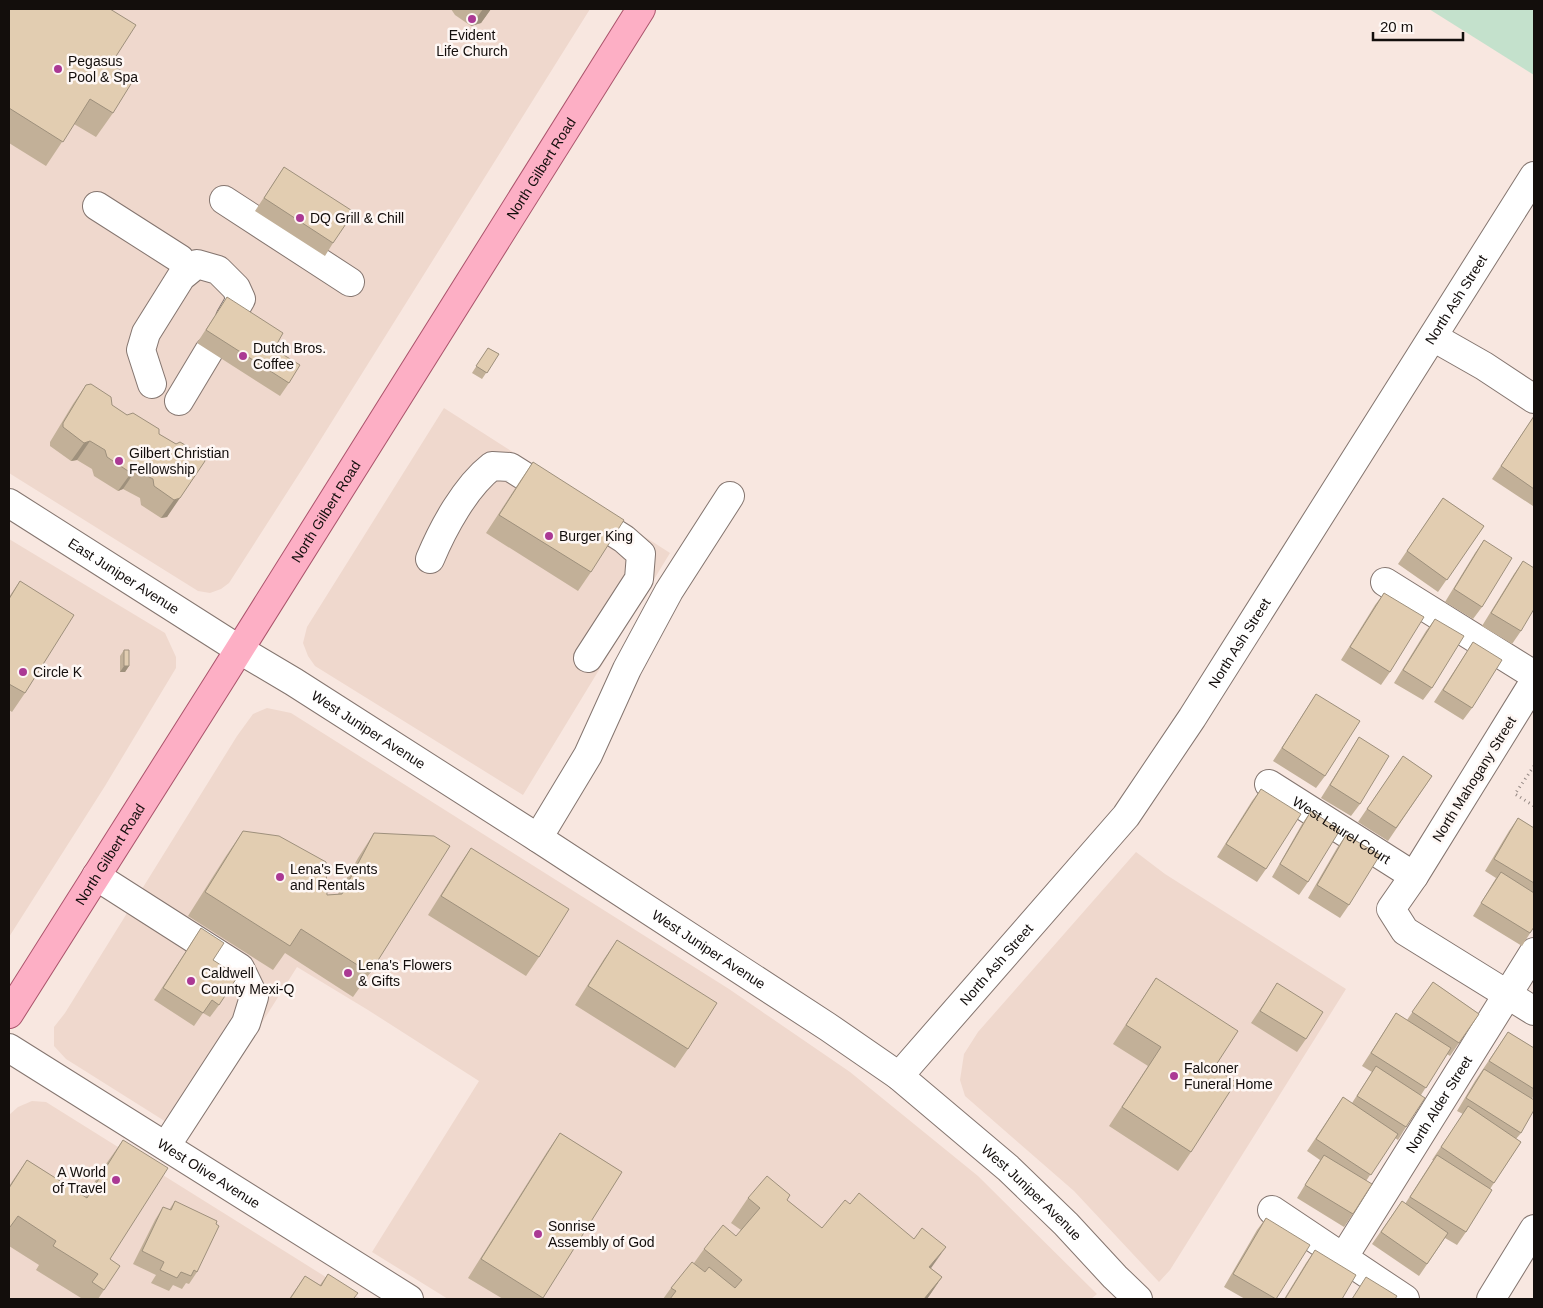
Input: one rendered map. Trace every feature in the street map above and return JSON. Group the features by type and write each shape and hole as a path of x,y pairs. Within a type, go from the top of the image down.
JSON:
{"main road":[{"name":"North Gilbert Road","path":"9,1014 240,650 641,9"}],"street":[{"name":"North Ash Street","path":"899,1076 1126,816 1192,718 1534,176"},
{"path":"224,200 350,282"},
{"path":"97,206 188,262 218,270 236,288 241,299 230,318"},
{"path":"152,384 141,350 146,333 181,277 188,262"},
{"path":"1433,337 1484,366 1534,400"},
{"path":"179,401 209,351"},
{"path":"430,560 441,532 479,476 492,466 510,467 624,539 641,554 639,579 588,658"},
{"path":"538,838 588,755 627,669 669,590 730,496"},
{"name":"East Juniper Avenue","path":"9,504 240,650"},
{"path":"1385,582 1534,675"},
{"name":"West Juniper Avenue","path":"240,650 294,682 538,838 828,1027 899,1076 1008,1168 1066,1224 1138,1299"},
{"name":"North Mahogany Street","path":"1507,995 1405,931 1391,909 1414,876 1534,682"},
{"name":"West Laurel Court","path":"1270,784 1414,876"},
{"path":"96,876 240,968 254,997 246,1023 166,1146"},
{"name":"North Alder Street","path":"1343,1258 1534,952"},
{"path":"1507,995 1534,1012"},
{"name":"West Olive Avenue","path":"9,1048 409,1299"},
{"path":"1272,1210 1405,1299"},
{"path":"1490,1299 1530,1247"}],"path":[{"path":"1534,766 1515,794 1534,806"}],"shaded area":[{"path":"9,9 590,9 229,583 221,589 210,593 198,591 9,473"},
{"path":"444,408 670,553 523,795 315,666 308,656 303,643 307,627"},
{"path":"9,539 165,633 176,657 176,668 105,786 9,937"},
{"path":"267,708 291,713 729,989 850,1072 978,1176 1097,1294 1091,1299 448,1299 372,1252 479,1081 368,1010 297,967 190,1137 66,1059 54,1046 54,1027 65,1013 237,736 253,714"},
{"path":"1136,852 1165,874 1346,989 1170,1270 1159,1282 1074,1191 965,1096 960,1080 964,1054 978,1032"},
{"path":"32,1101 46,1102 361,1299 9,1299 9,1115 18,1107"}],"green space":[{"path":"1429,9 1534,9 1534,75"}],"building":[{"name":"Pegasus Pool & Spa","path":"9,9 110,9 136,25 111,64 134,79 113,113 90,99 63,142 9,108"},
{"path":"284,167 354,212 333,243 264,198"},
{"path":"227,297 283,333 274,349 300,365 289,383 206,330"},
{"path":"488,348 499,354 487,373 476,366"},
{"path":"91,384 111,397 112,405 127,415 133,413 159,429 159,434 176,444 180,442 202,455 205,461 180,498 174,500 154,486 153,479 136,470 131,473 107,457 105,450 90,441 84,443 63,427 63,423 86,385"},
{"path":"1534,416 1534,489 1501,466"},
{"name":"Burger King","path":"533,462 624,520 591,572 499,515"},
{"path":"1443,498 1484,526 1447,580 1407,551"},
{"path":"1484,540 1512,558 1482,607 1454,589"},
{"path":"1523,561 1534,568 1534,609 1521,631 1491,613"},
{"name":"Circle K","path":"20,581 74,615 25,693 9,684 9,599"},
{"path":"1384,593 1424,617 1390,672 1350,647"},
{"path":"1435,619 1464,636 1432,688 1403,670"},
{"path":"1473,642 1502,660 1472,708 1443,690"},
{"path":"124,650 129,650 129,666 124,666"},
{"path":"1316,694 1360,721 1325,776 1282,748"},
{"path":"1359,737 1389,756 1360,804 1330,785"},
{"path":"1403,756 1432,776 1396,828 1367,809"},
{"path":"1261,789 1301,814 1266,869 1226,844"},
{"path":"1311,811 1340,830 1308,882 1280,864"},
{"path":"1518,818 1534,828 1534,883 1494,859"},
{"path":"243,831 279,836 326,862 327,895 342,894 374,833 434,836 450,846 370,973 301,929 290,946 205,892"},
{"path":"1346,835 1380,855 1349,905 1317,885"},
{"path":"471,848 569,909 539,957 441,896"},
{"path":"1501,872 1534,893 1534,927 1530,933 1481,903"},
{"name":"Caldwell County Mexi-Q","path":"201,928 224,943 213,960 238,976 219,1005 212,1000 203,1013 163,988"},
{"path":"617,940 717,1003 688,1049 588,986"},
{"name":"Falconer Funeral Home","path":"1156,978 1238,1031 1214,1068 1236,1082 1191,1152 1122,1107 1161,1047 1126,1025"},
{"path":"1433,982 1479,1014 1459,1043 1412,1012"},
{"path":"1277,983 1323,1012 1306,1039 1260,1011"},
{"path":"1396,1013 1451,1048 1426,1088 1371,1053"},
{"path":"1508,1032 1534,1048 1534,1089 1489,1061"},
{"path":"1376,1066 1425,1098 1406,1127 1357,1096"},
{"path":"1484,1069 1534,1100 1534,1110 1521,1133 1466,1098"},
{"path":"1343,1097 1398,1134 1371,1175 1316,1139"},
{"path":"1468,1106 1521,1142 1494,1183 1441,1147"},
{"name":"Sonrise Assembly of God","path":"560,1133 622,1172 543,1298 481,1259"},
{"path":"123,1140 168,1168 110,1259 120,1266 104,1290 92,1282 98,1274 53,1246 56,1241 18,1216 9,1226 9,1188 27,1160 87,1198"},
{"path":"1324,1155 1372,1184 1353,1214 1305,1185"},
{"path":"1437,1155 1492,1190 1466,1232 1410,1197"},
{"path":"767,1176 790,1195 787,1200 822,1228 845,1200 850,1204 859,1193 914,1239 922,1228 946,1247 929,1267 942,1277 924,1299 670,1299 676,1291 671,1288 692,1262 705,1272 709,1267 735,1288 742,1280 704,1249 723,1225 736,1236 760,1208 748,1198"},
{"path":"175,1201 217,1221 216,1224 219,1226 197,1272 194,1270 191,1276 181,1272 177,1278 160,1270 164,1262 142,1251 163,1207 171,1210"},
{"path":"1402,1201 1448,1233 1427,1264 1381,1232"},
{"path":"1266,1218 1310,1245 1276,1299 1233,1274"},
{"path":"1315,1250 1356,1275 1342,1299 1285,1299"},
{"path":"328,1274 358,1293 355,1299 290,1299 305,1276 321,1286"},
{"path":"1366,1277 1397,1296 1395,1299 1352,1299"}],"place":[{"name":"Evident Life Church","path":"472,19"},
{"name":"Pegasus Pool & Spa","path":"58,69"},
{"name":"DQ Grill & Chill","path":"300,218"},
{"name":"Dutch Bros. Coffee","path":"243,356"},
{"name":"Gilbert Christian Fellowship","path":"119,461"},
{"name":"Burger King","path":"549,536"},
{"name":"Circle K","path":"23,672"},
{"name":"Lena's Events and Rentals","path":"280,877"},
{"name":"Lena's Flowers & Gifts","path":"348,973"},
{"name":"Caldwell County Mexi-Q","path":"191,981"},
{"name":"Falconer Funeral Home","path":"1174,1076"},
{"name":"A World of Travel","path":"116,1180"},
{"name":"Sonrise Assembly of God","path":"538,1234"}]}
